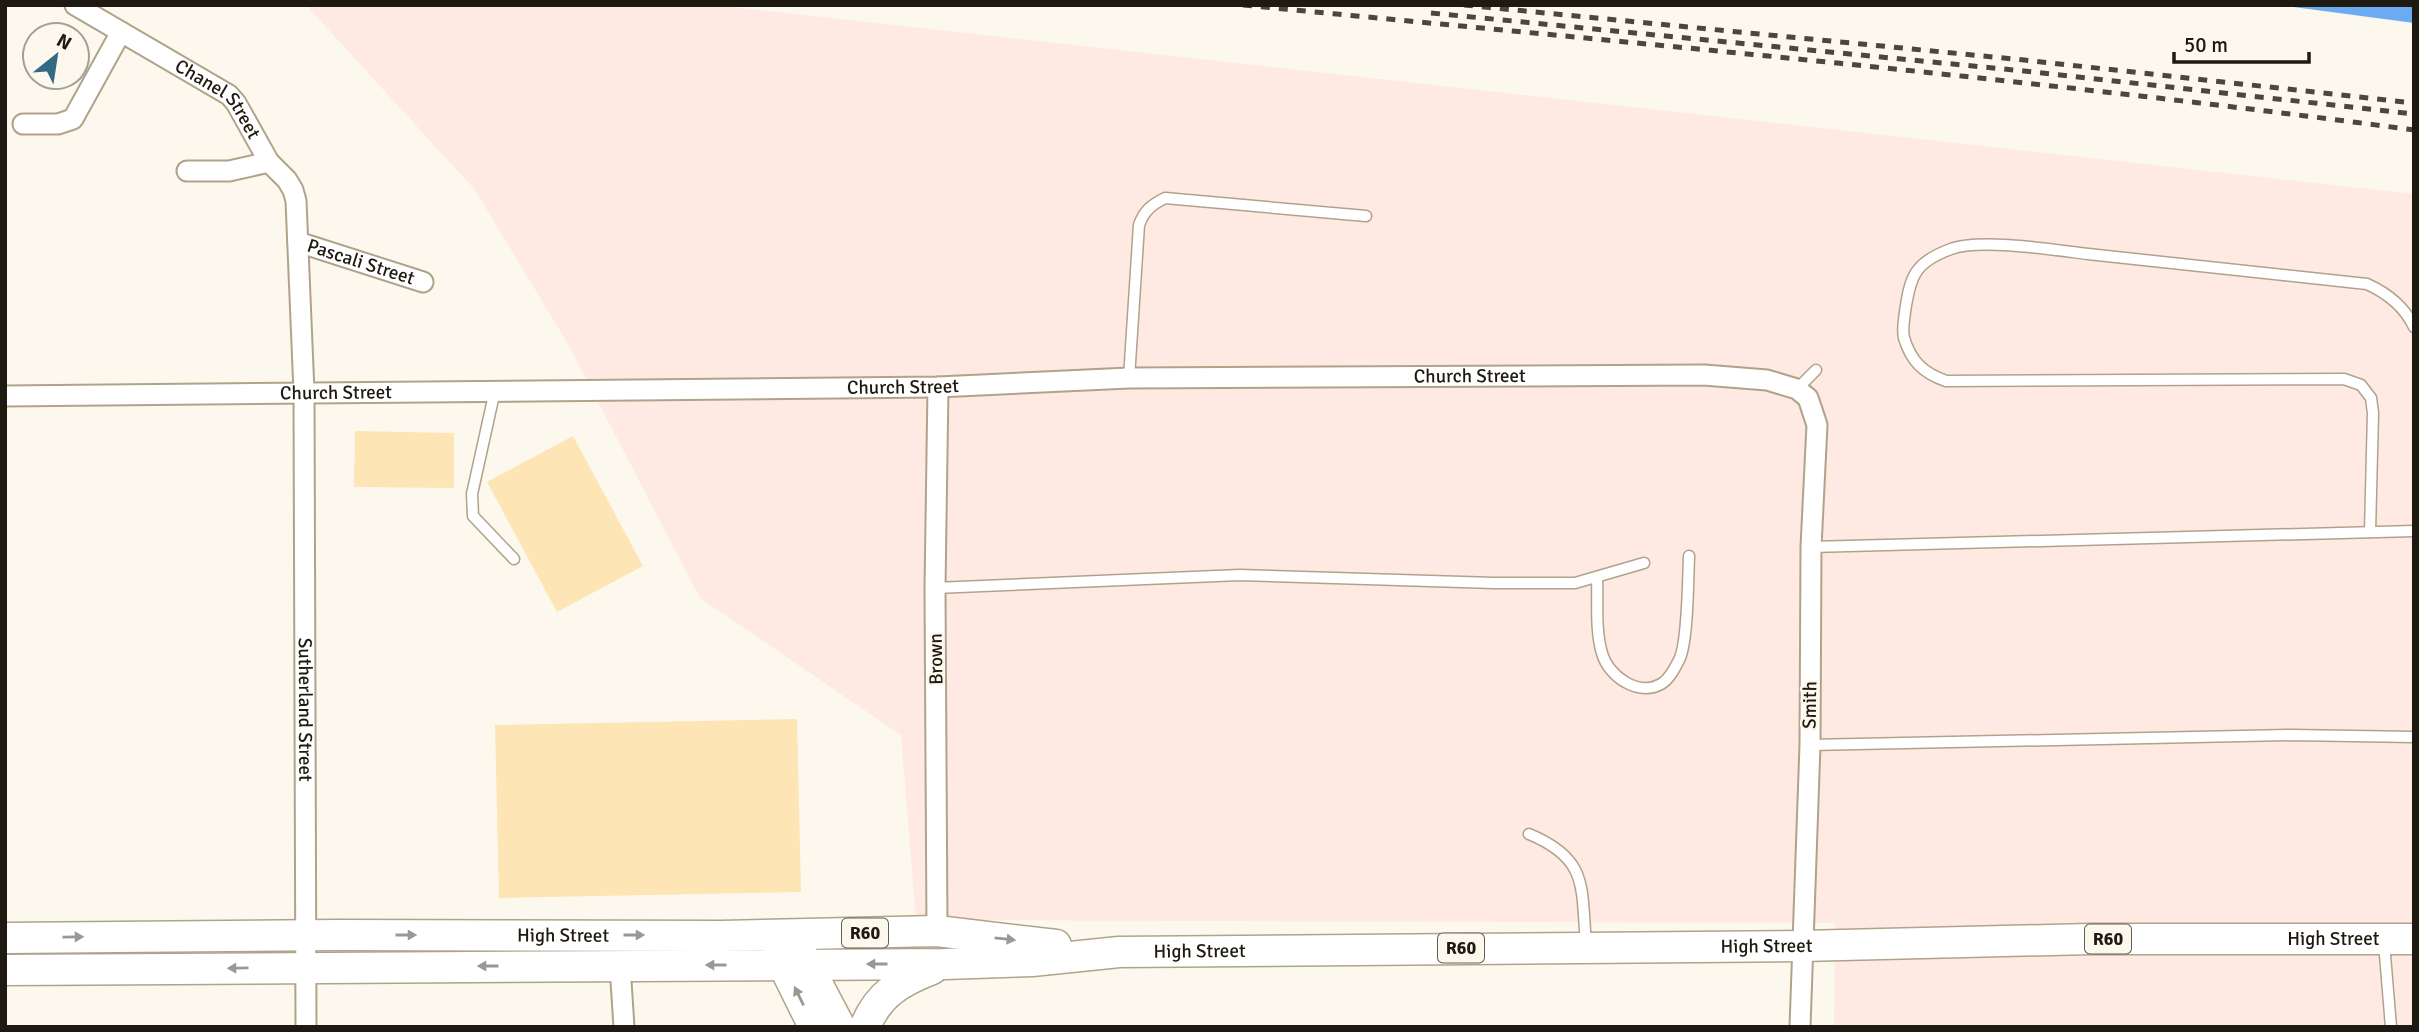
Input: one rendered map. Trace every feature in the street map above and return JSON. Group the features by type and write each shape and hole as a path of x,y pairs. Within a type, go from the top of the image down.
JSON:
{"main road":[{"name":"High Street","path":"5,938 780,935 937,931 1119,952"},
{"path":"780,935 795,964 840,1027"},
{"name":"High Street","path":"5,971 945,964 1032,961 1119,952 1802,946 2090,939 2414,939"},
{"path":"795,964 814,1027"},
{"path":"865,1027 879,1001 894,987 912,976 945,964"}],"street":[{"name":"Chanel Street","path":"75,5 229,95 269,162 293,190 298,242 304,392"},
{"path":"23,124 58,124 74,119 121,32"},
{"path":"187,171 229,171 269,162"},
{"name":"Pascali Street","path":"298,242 423,282"},
{"name":"Church Street","path":"5,396 495,389 938,387 1129,378 1704,375 1767,380 1797,389"},
{"name":"Brown","path":"937,931 935,587 938,387"},
{"name":"Smith","path":"1797,389 1808,398 1817,425 1811,547 1810,745 1800,1027"},
{"name":"Sutherland Street","path":"304,392 306,1027"},
{"path":"620,966 624,1027"}],"lane":[{"path":"1129,378 1139,225 1144,213 1154,203 1165,198 1366,216"},
{"path":"2370,532 2373,413 2371,398 2361,386 2344,379 2281,378 1946,381 1931,376 1916,364 1908,350 1903,332 1909,284 1918,269 1953,248 1973,245 2033,247 2367,284 2385,292 2414,327"},
{"path":"1797,389 1816,370"},
{"path":"495,389 472,494 473,516 514,559"},
{"path":"1811,547 2414,531"},
{"path":"1597,578 1599,632 1602,653 1609,671 1628,684 1646,688 1662,684 1674,670 1682,654 1689,556"},
{"path":"935,587 1240,575 1575,583 1644,563"},
{"path":"1810,745 2292,735 2414,737"},
{"path":"1529,834 1549,842 1563,852 1576,867 1580,881 1586,947"},
{"path":"2384,939 2391,1027"}],"shaded area":[{"path":"306,5 715,5 2414,194 2414,1027 1834,1027 1835,923 916,920 901,735 700,598 568,344 475,190"},
{"path":"355,431 454,433 454,488 354,487"},
{"path":"573,436 643,566 557,612 487,482"},
{"path":"797,719 801,892 499,898 495,725"}],"water":[{"path":"2278,5 2414,5 2414,23"}],"railway":[{"path":"1243,5 1976,78 2414,130"},
{"path":"1464,5 2024,60 2414,103"},
{"path":"1431,13 2024,71 2414,114"}]}
